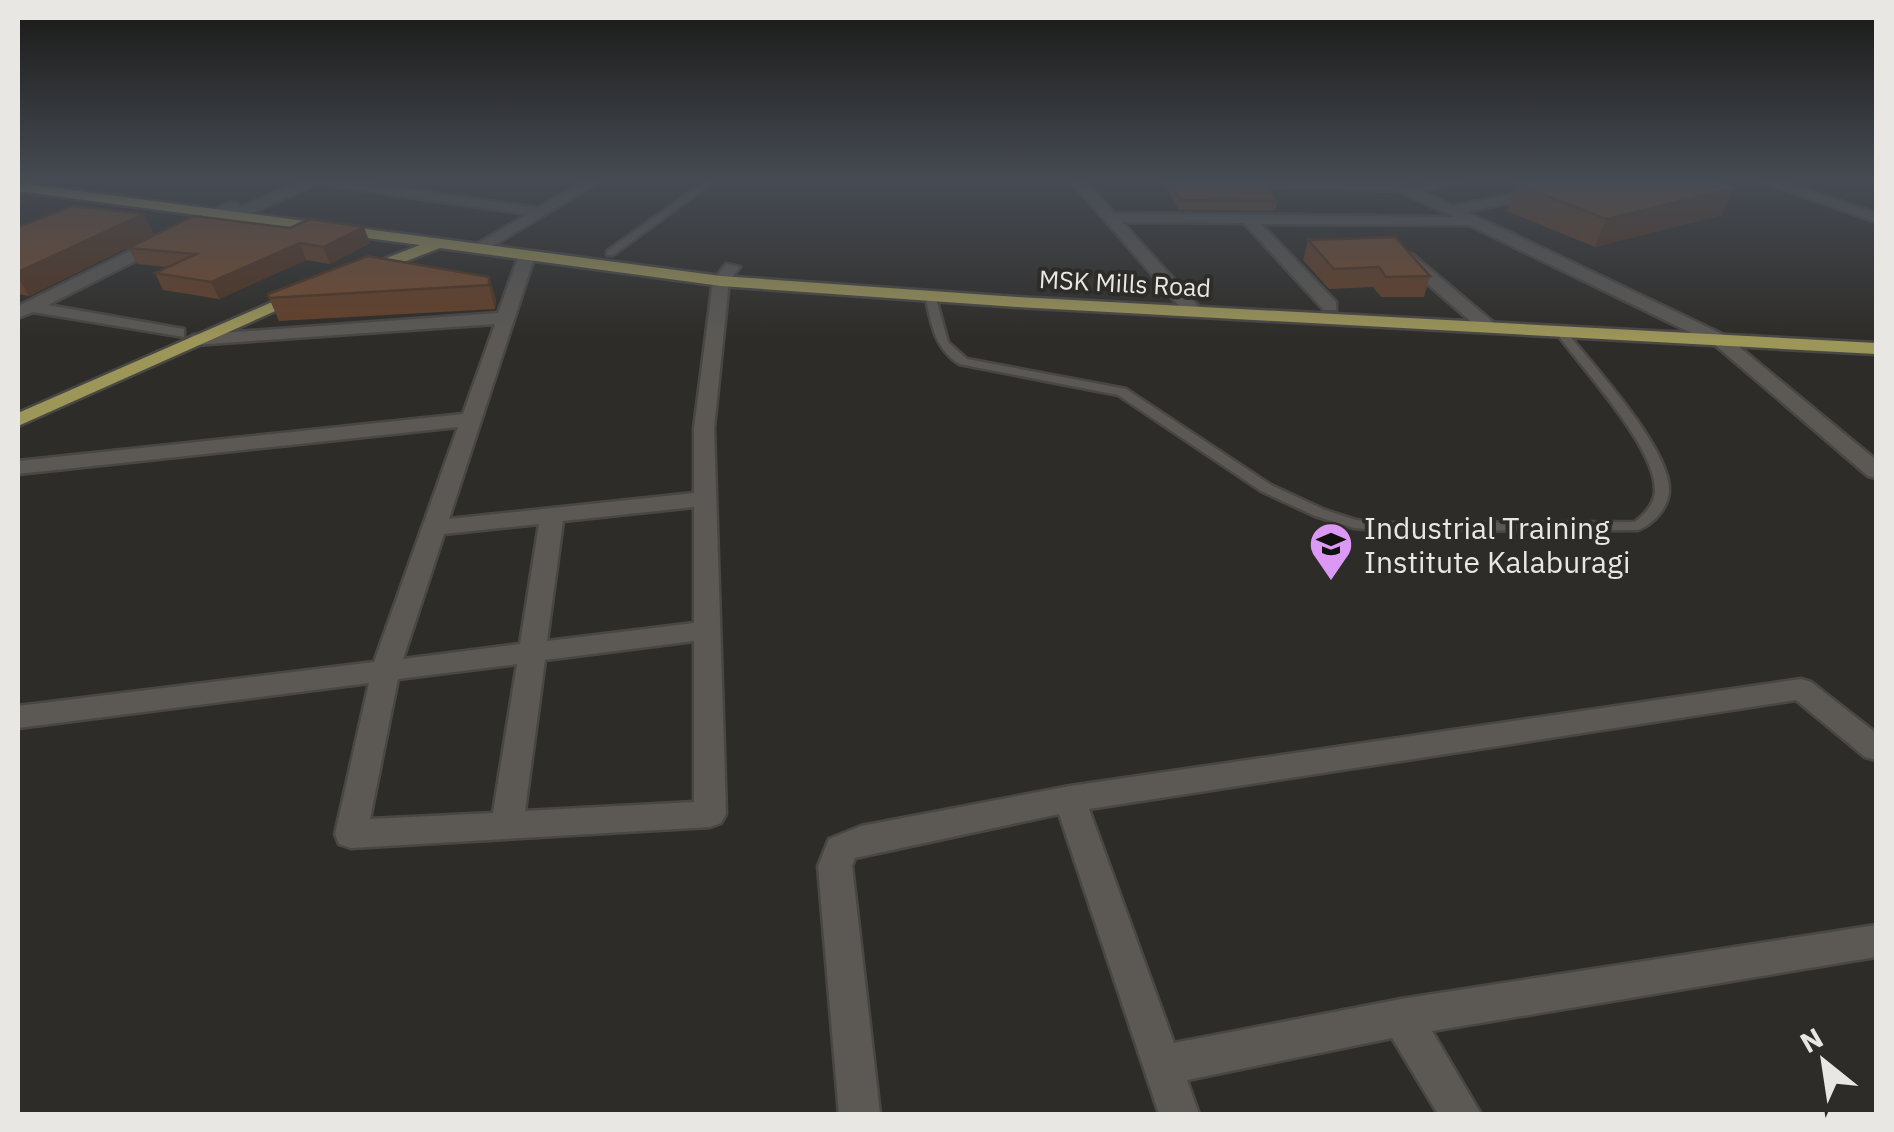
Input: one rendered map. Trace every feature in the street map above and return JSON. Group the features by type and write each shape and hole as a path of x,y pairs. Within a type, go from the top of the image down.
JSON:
{"main road":[{"name":"MSK Mills Road","path":"405,234 482,245 610,253 727,274 853,279 1488,327 1876,349"},
{"path":"348,266 436,238"},
{"path":"18,405 436,238"},
{"name":"MSK Mills Road","path":"482,245 527,256 930,295 1330,306 1876,338"},
{"path":"18,420 186,336"}],"street":[{"path":"25,310 185,234"},
{"path":"482,245 502,234"},
{"path":"1125,234 1187,305"},
{"path":"1262,234 1330,306"},
{"path":"1379,234 1488,327"},
{"path":"1501,234 1720,340 1876,471"},
{"path":"527,256 386,668 351,834 710,814 704,428 727,274"},
{"path":"25,310 186,336 505,318"},
{"path":"18,467 474,419"},
{"path":"435,528 705,498"},
{"path":"507,826 552,515"},
{"path":"18,717 708,630"},
{"path":"859,1114 835,866 841,848 861,840 1070,799 1800,689 1876,749"},
{"path":"1070,799 1179,1114"},
{"path":"1162,1065 1401,1018 1876,941"},
{"path":"1401,1018 1460,1114"}],"lane":[{"path":"610,253 637,234"},
{"path":"930,295 944,349 952,356 963,362 1122,392 1266,488 1320,513 1354,524 1385,527 1638,526 1651,518 1663,492 1661,476 1647,446 1560,331"}],"building":[{"path":"18,234 101,234 18,272"},
{"path":"157,234 350,234 323,247 300,243 211,282 155,273 196,254 128,248"},
{"path":"1395,237 1430,276 1386,277 1379,267 1334,269 1308,240"},
{"path":"368,256 489,277 489,285 269,298 268,294"}],"place":[{"name":"Industrial Training Institute Kalaburagi","path":"1331,582"}]}
